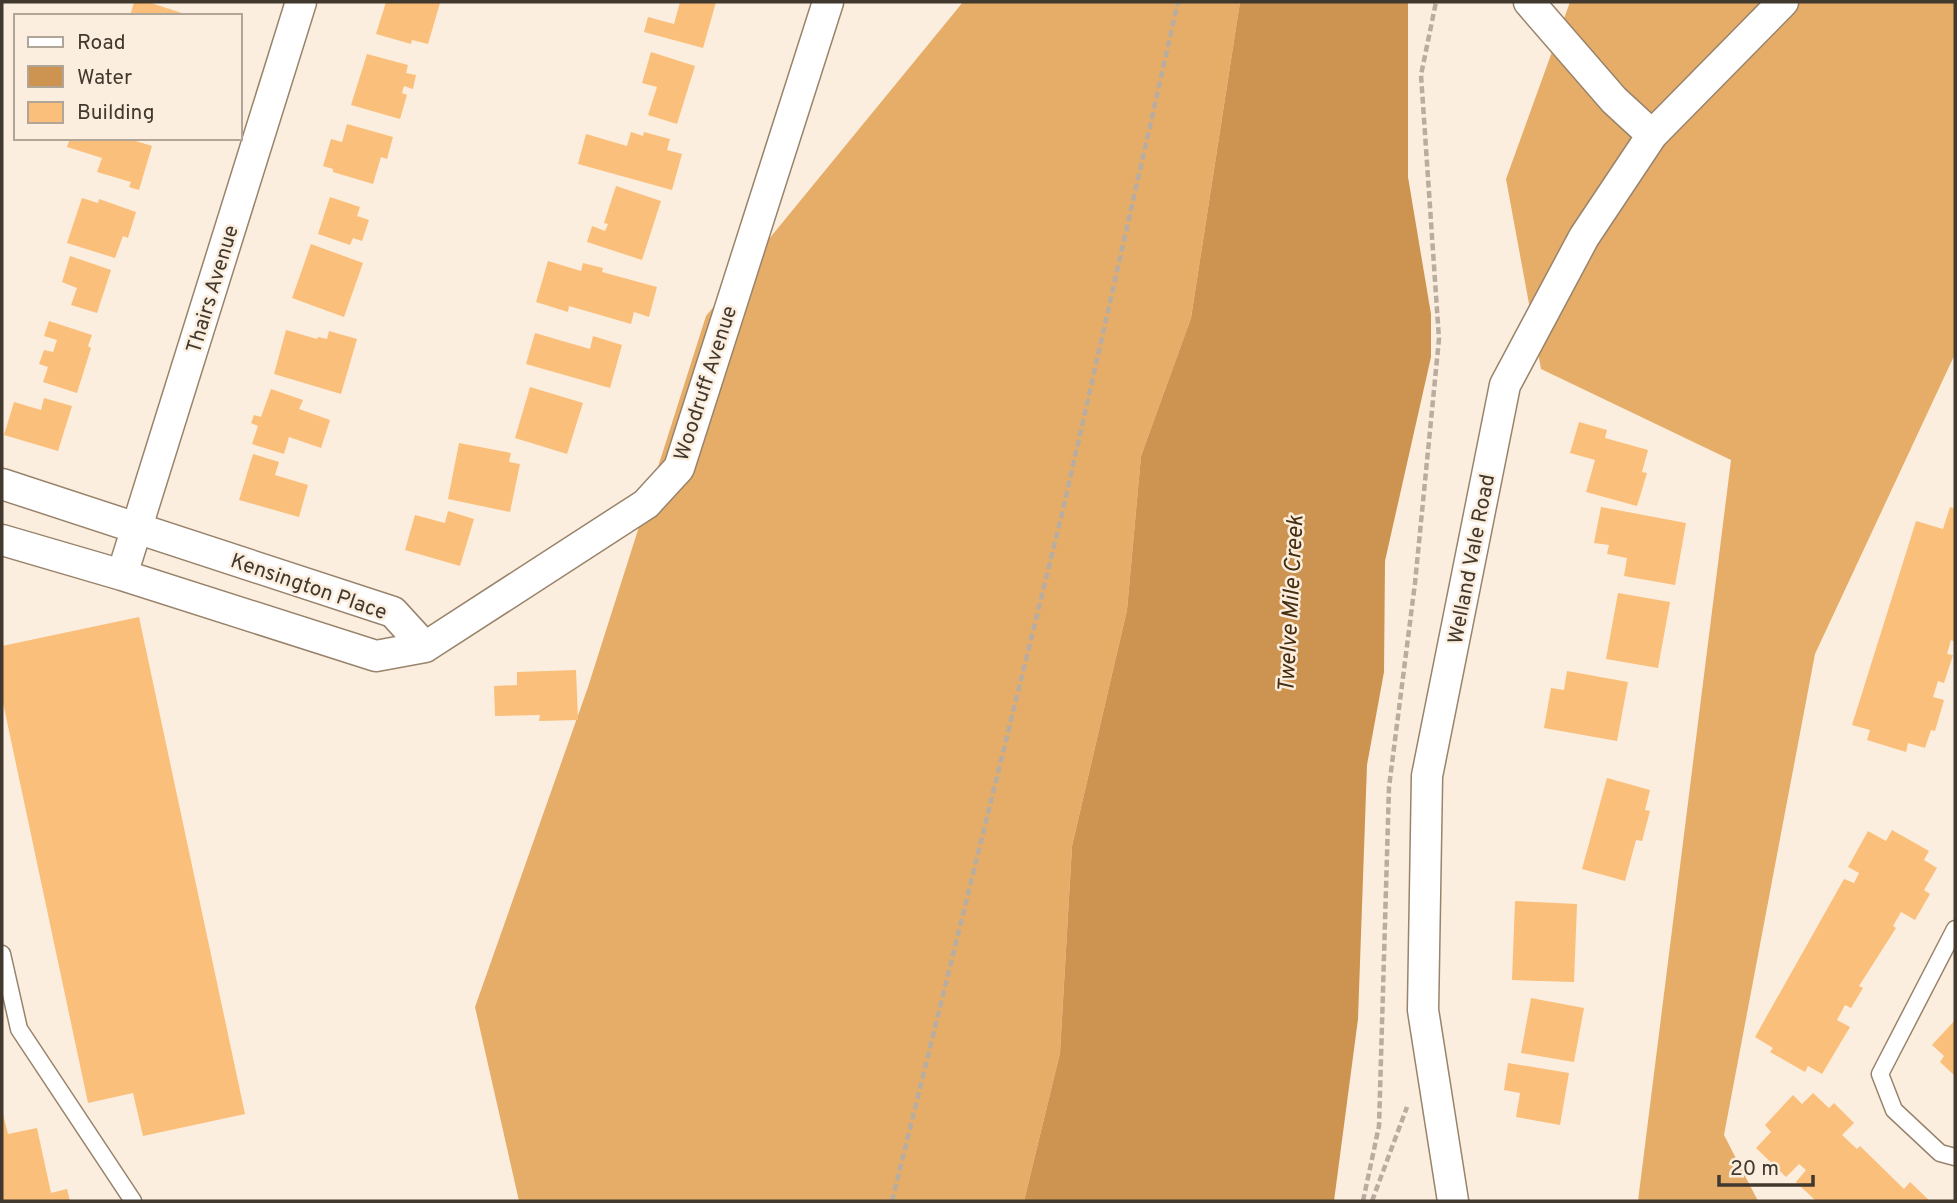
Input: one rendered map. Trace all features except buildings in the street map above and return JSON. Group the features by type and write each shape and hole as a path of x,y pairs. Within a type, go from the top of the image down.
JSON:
{"street":[{"name":"Thairs Avenue","path":"122,575 301,2"},
{"name":"Woodruff Avenue","path":"425,647 646,504 679,468 828,2"},
{"path":"1530,2 1614,100 1652,135"},
{"name":"Welland Vale Road","path":"1453,1201 1423,1010 1427,776 1505,385 1584,237 1652,135 1783,2"},
{"name":"Kensington Place","path":"2,484 393,612 425,647"},
{"name":"Kensington Place","path":"2,540 122,575 376,656 425,647"}],"lane":[{"path":"1955,929 1880,1073 1894,1110 1940,1153 1955,1157"},
{"path":"2,954 19,1029 132,1201"}],"path":[{"path":"892,1201 1062,514 1178,2"},
{"path":"1363,1201 1378,1126 1389,787 1415,583 1440,339 1421,75 1436,2"},
{"path":"1372,1201 1410,1098"}],"shaded area":[{"path":"963,2 1240,2 1191,318 1141,456 1127,610 1072,846 1060,1053 1024,1201 519,1201 475,1007 588,687 706,316"},
{"path":"1570,2 1955,2 1955,354 1815,654 1724,1135 1758,1201 1638,1201 1731,460 1541,369 1506,179"}],"water":[{"name":"Twelve Mile Creek","path":"1240,2 1408,2 1408,177 1431,314 1431,357 1385,561 1384,672 1367,765 1358,1019 1334,1201 1024,1201 1060,1053 1072,846 1127,610 1141,456 1191,318"}]}
